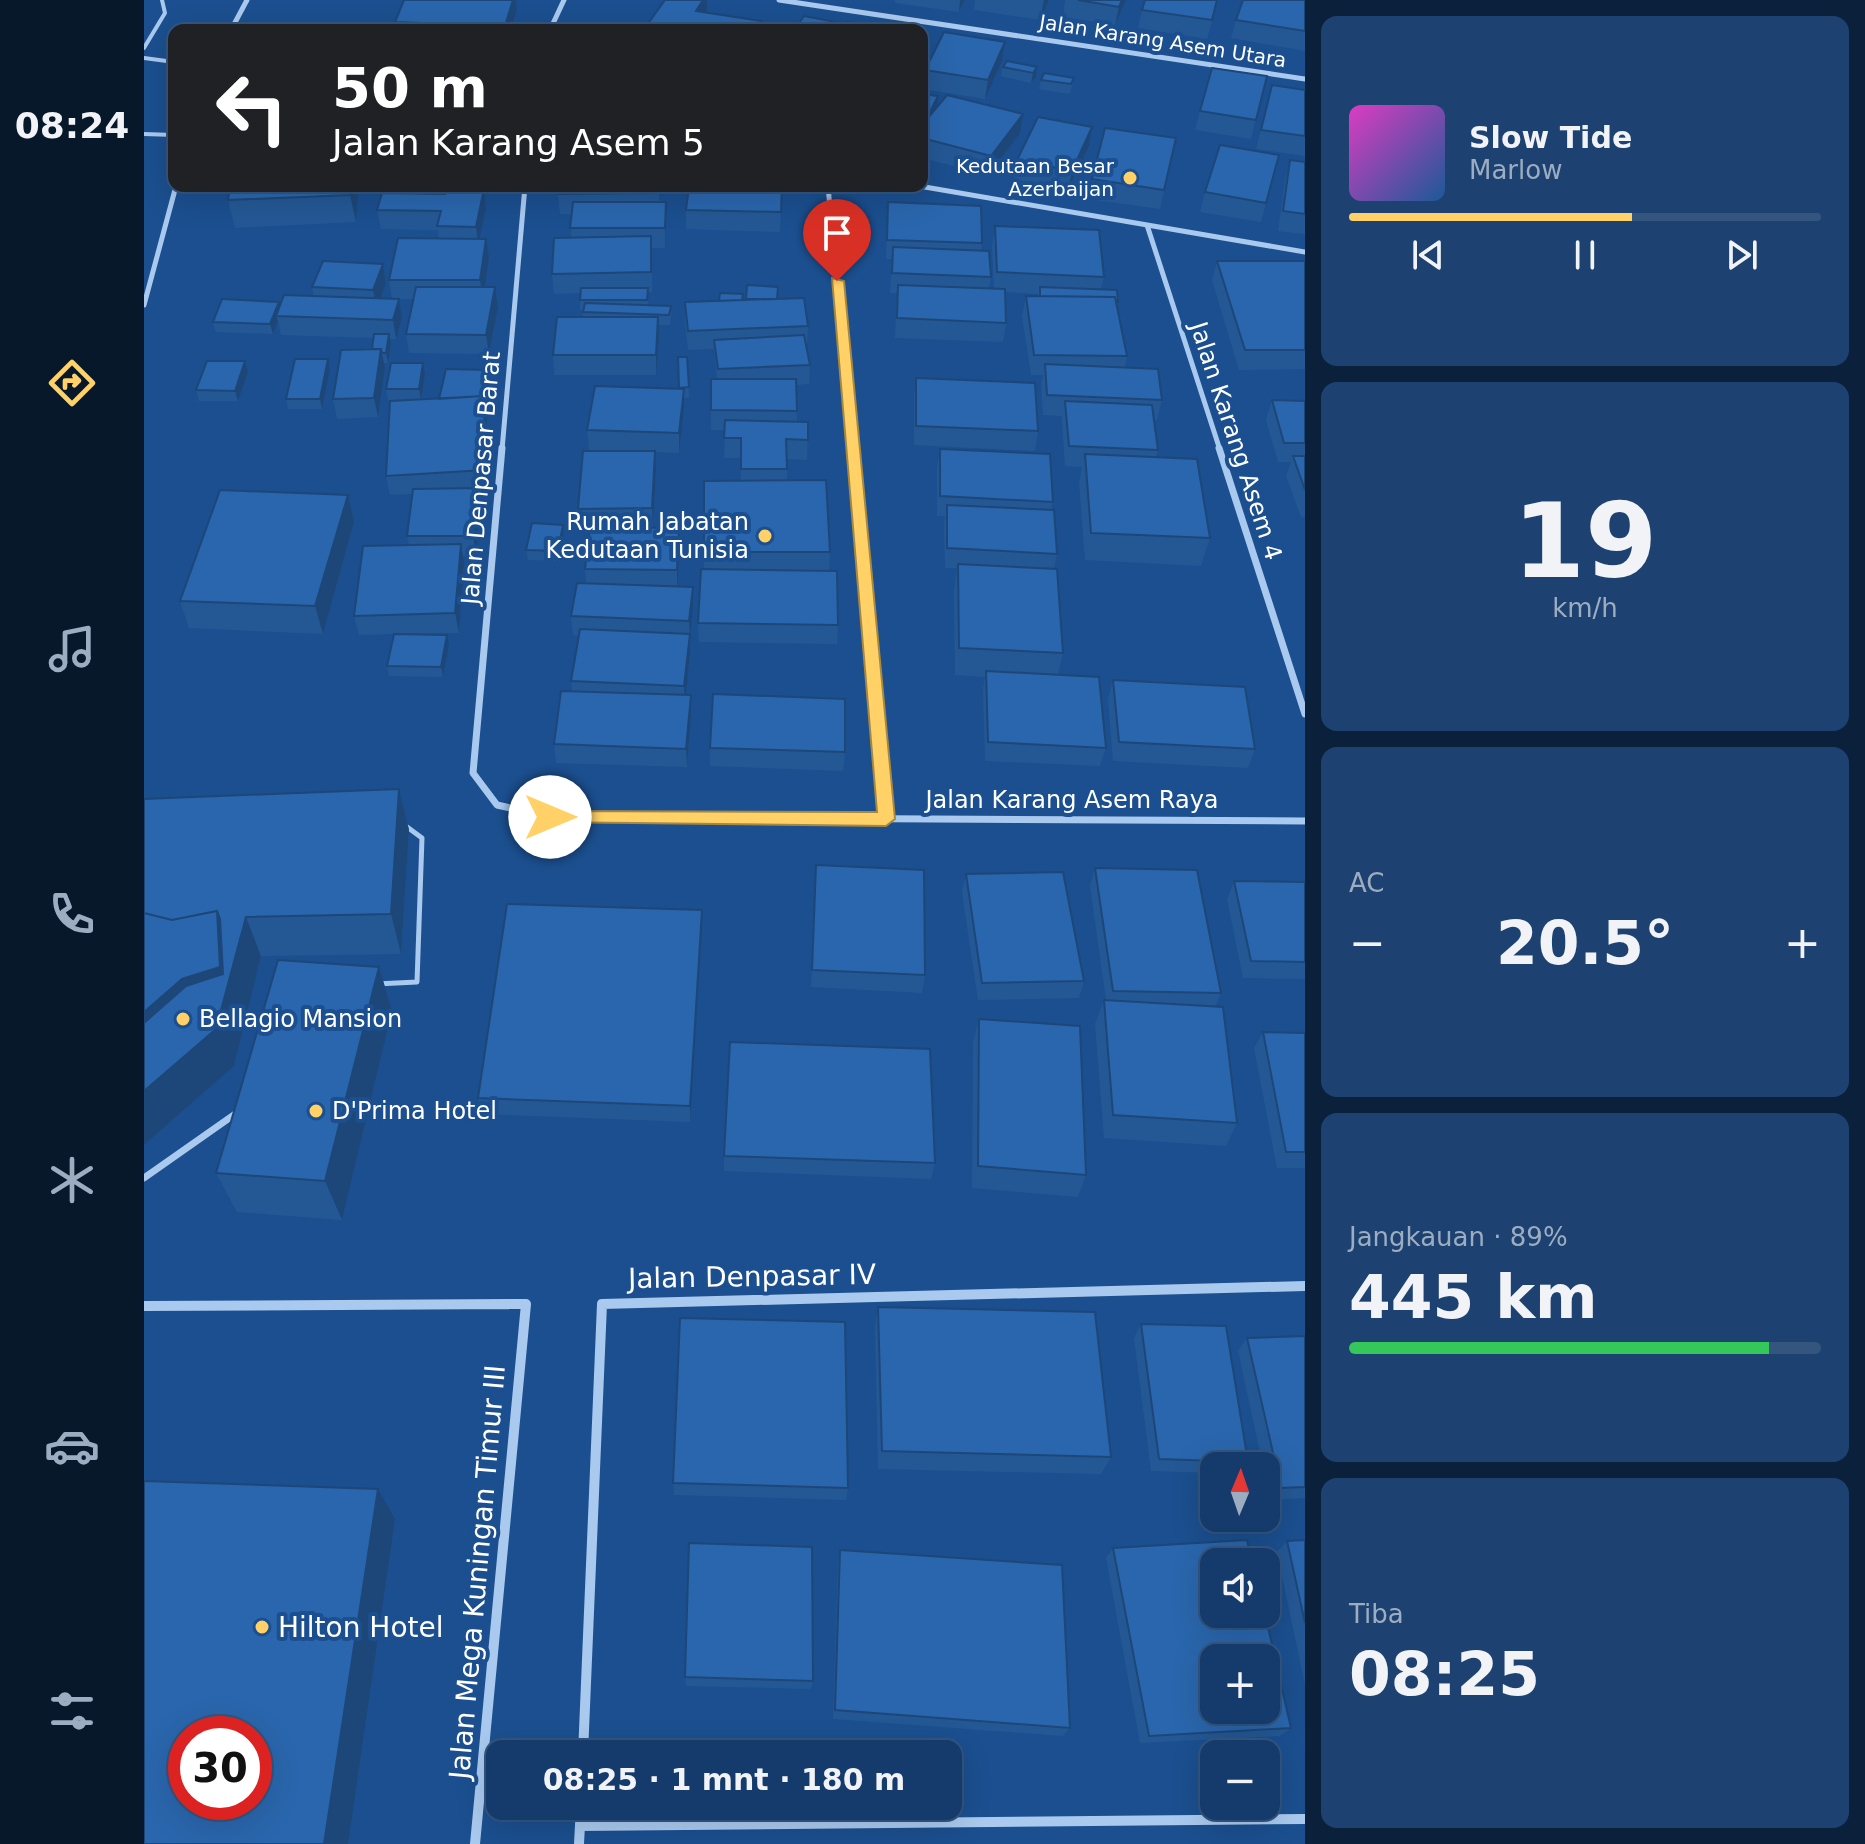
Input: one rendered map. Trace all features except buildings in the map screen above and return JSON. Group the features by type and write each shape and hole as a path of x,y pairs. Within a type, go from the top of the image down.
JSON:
{"street":[{"path":"234,24 247,0"},
{"path":"553,24 564,0"},
{"name":"Jalan Karang Asem Utara","path":"779,0 1305,79"},
{"path":"928,188 1305,252"},
{"path":"144,303 174,192"},
{"name":"Jalan Denpasar Barat","path":"473,773 524,192"},
{"path":"829,192 886,819"},
{"name":"Jalan Karang Asem 4","path":"1147,225 1305,714"},
{"name":"Jalan Karang Asem Raya","path":"473,773 497,805 550,817 1305,821"},
{"name":"Jalan Denpasar IV","path":"584,1740 602,1304 1305,1286"},
{"name":"Jalan Mega Kuningan Timur III","path":"144,1306 526,1304 475,1844"},
{"path":"580,1826 1305,1819"},
{"path":"579,1844 580,1820"}],"lane":[{"path":"144,48 165,13 162,0"},
{"path":"144,58 168,61"},
{"path":"144,134 168,135"},
{"path":"370,984 417,982 422,838 403,824 388,821"},
{"path":"144,1178 244,1108"}],"place":[{"name":"Kedutaan Besar Azerbaijan","path":"1130,178"},
{"name":"Rumah Jabatan Kedutaan Tunisia","path":"765,536"},
{"name":"Bellagio Mansion","path":"183,1019"},
{"name":"D'Prima Hotel","path":"316,1111"},
{"name":"Hilton Hotel","path":"262,1627"}],"route":[{"path":"550,817 886,819 837,281"}]}
